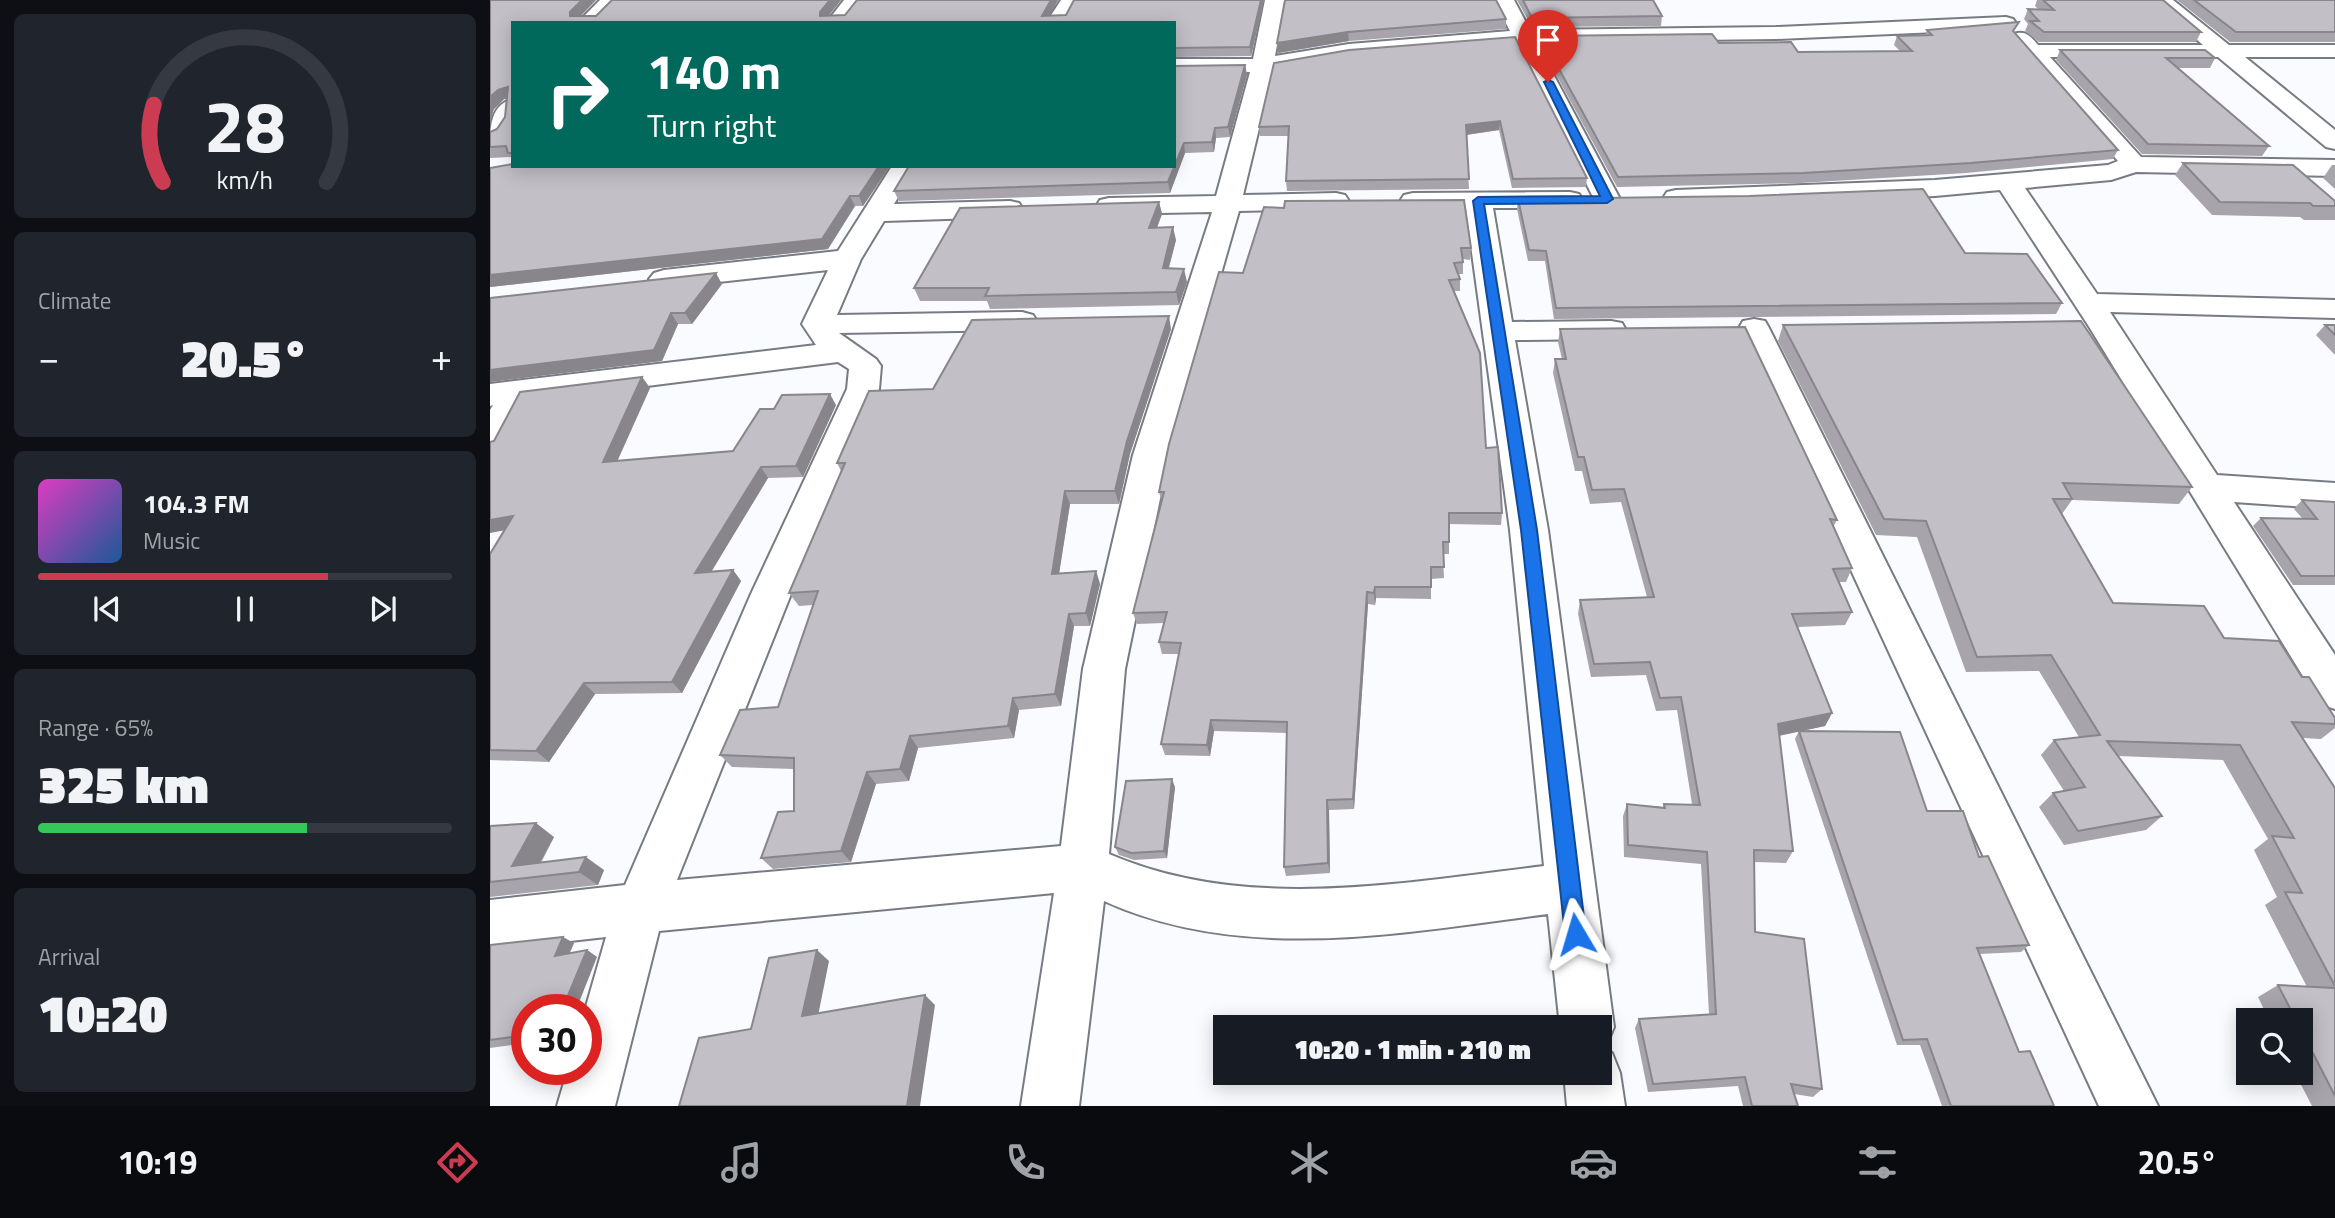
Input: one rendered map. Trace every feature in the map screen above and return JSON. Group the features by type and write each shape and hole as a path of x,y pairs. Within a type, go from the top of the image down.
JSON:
{"street":[{"path":"589,21 612,0"},
{"path":"838,21 854,0"},
{"path":"1057,21 1071,0"},
{"path":"1051,1106 1083,867 1104,669 1178,318 1228,202 1263,65 1275,0"},
{"path":"1504,0 1629,199"},
{"path":"1982,0 2033,51 2134,164"},
{"path":"2161,0 2335,142"},
{"path":"1176,66 1263,65 1349,50 1525,36 1776,33 2006,23"},
{"path":"2033,51 2335,51"},
{"path":"490,136 511,109"},
{"path":"1395,201 1629,199 1853,192 2111,172 2134,164 2335,168"},
{"path":"2291,167 2317,190"},
{"path":"831,338 847,259 904,168"},
{"path":"2008,182 2089,318 2206,487 2335,691"},
{"path":"1079,206 1367,201"},
{"path":"1478,201 1529,530 1586,1015"},
{"path":"876,213 1039,208"},
{"path":"641,281 847,259"},
{"path":"2089,318 2335,309"},
{"path":"490,443 503,394 831,338 1053,320"},
{"path":"1754,328 2129,1106"},
{"path":"1500,331 1633,329"},
{"path":"586,1106 640,908 771,594 863,388 865,366 831,338"},
{"path":"2206,487 2335,496"},
{"path":"490,925 640,908 1083,867 1144,894 1240,913 1370,912 1570,887"},
{"path":"1593,1085 1596,1106"}],"building":[{"path":"490,0 582,0 570,12 570,16 596,16 612,0 830,0 820,12 820,16 845,15 857,0 1051,0 1042,16 1066,15 1074,0 1261,0 1250,47 1176,48 1176,21 511,21 511,153 508,153 506,146 490,147 490,132 497,129 505,117 508,87 498,90 490,97"},
{"path":"1285,0 1496,0 1506,19 1348,32 1277,43"},
{"path":"1523,0 1653,0 1662,16 1532,18"},
{"path":"2043,0 2163,0 2201,32 2044,32 2030,21 2039,21 2028,9 2054,10"},
{"path":"2194,0 2335,0 2335,32 2236,32"},
{"path":"2019,22 2013,31 2118,150 1971,163 1803,173 1618,177 1541,36 1712,34 1719,43 1791,42 1798,52 1912,51 1897,36 1932,35 1927,30"},
{"path":"1515,37 1587,178 1513,179 1500,121 1466,125 1469,179 1286,181 1289,126 1259,127 1274,63 1349,50"},
{"path":"2060,50 2205,50 2215,58 2166,58 2269,146 2148,144"},
{"path":"1245,65 1228,127 1215,128 1212,142 1184,143 1176,162 1176,66"},
{"path":"2183,163 2293,165 2335,201 2335,206 2313,206 2310,203 2220,202"},
{"path":"511,164 511,168 878,168 859,196 850,196 822,239 490,275 490,168"},
{"path":"908,168 1174,168 1168,182 894,191"},
{"path":"1923,189 1965,253 2027,254 2062,303 1556,308 1546,251 1529,250 1518,199 1749,196"},
{"path":"1464,200 1471,248 1461,248 1463,262 1454,263 1460,279 1449,280 1480,353 1486,448 1498,447 1502,513 1449,513 1449,542 1443,542 1444,567 1431,567 1431,587 1375,587 1374,593 1367,592 1353,799 1327,800 1328,863 1284,867 1287,722 1211,720 1207,745 1161,744 1181,643 1159,642 1167,612 1133,613 1164,492 1159,492 1169,444 1219,272 1243,273 1264,207 1284,208 1285,201"},
{"path":"1159,202 1149,228 1173,227 1163,268 1184,269 1176,292 985,296 989,288 914,288 960,208"},
{"path":"716,273 685,313 671,313 654,350 490,370 490,298"},
{"path":"1169,316 1127,441 1115,491 1065,491 1052,574 1096,571 1086,613 1069,614 1055,694 1013,698 1008,726 910,736 900,769 867,772 841,851 761,858 778,812 794,811 794,758 720,755 740,710 778,707 818,591 789,593 845,463 837,463 869,391 933,389 972,320"},
{"path":"2081,321 2192,487 2063,483 2072,499 2053,499 2113,603 2204,606 2224,638 2279,641 2302,677 2309,677 2335,718 2335,724 2292,722 2335,788 2335,986 2285,892 2302,893 2272,836 2294,838 2240,745 2107,741 2162,816 2078,831 2053,793 2085,787 2054,740 2100,735 2051,655 1977,657 1926,521 1884,519 1783,325"},
{"path":"2325,325 2335,325 2335,335"},
{"path":"1745,327 1837,520 1830,519 1852,568 1833,569 1852,612 1792,614 1832,713 1778,724 1793,851 1754,850 1755,932 1804,939 1822,1089 1791,1084 1798,1106 1752,1106 1745,1077 1653,1084 1639,1019 1716,1014 1707,852 1628,845 1627,804 1665,808 1664,804 1700,805 1681,697 1660,698 1650,662 1594,664 1580,600 1654,597 1624,489 1592,490 1584,457 1578,457 1555,359 1566,359 1560,329"},
{"path":"642,377 603,462 733,451 760,409 774,409 782,395 830,394 796,466 761,467 695,573 733,570 672,682 584,683 536,751 490,750 490,554 513,516 490,520 490,442 494,441 520,392"},
{"path":"2302,500 2335,502 2335,576 2301,576 2261,518 2317,519"},
{"path":"1799,731 1900,732 1927,811 1963,811 1979,857 1988,856 2029,945 1977,948 2019,1052 2030,1051 2054,1106 1951,1106 1927,1039 1903,1040"},
{"path":"1172,779 1164,851 1131,853 1115,847 1126,781"},
{"path":"536,823 512,866 586,857 579,872 490,882 490,826"},
{"path":"563,937 555,956 587,950 569,994 511,994 511,1037 490,1040 490,945"},
{"path":"817,950 802,1016 925,995 907,1106 679,1106 699,1038 751,1029 769,958"},
{"path":"2278,985 2335,988 2335,1096 2313,1053 2313,1008 2290,1008"}],"route":[{"path":"1548,82 1607,199 1478,201 1529,530 1576,934"}]}
